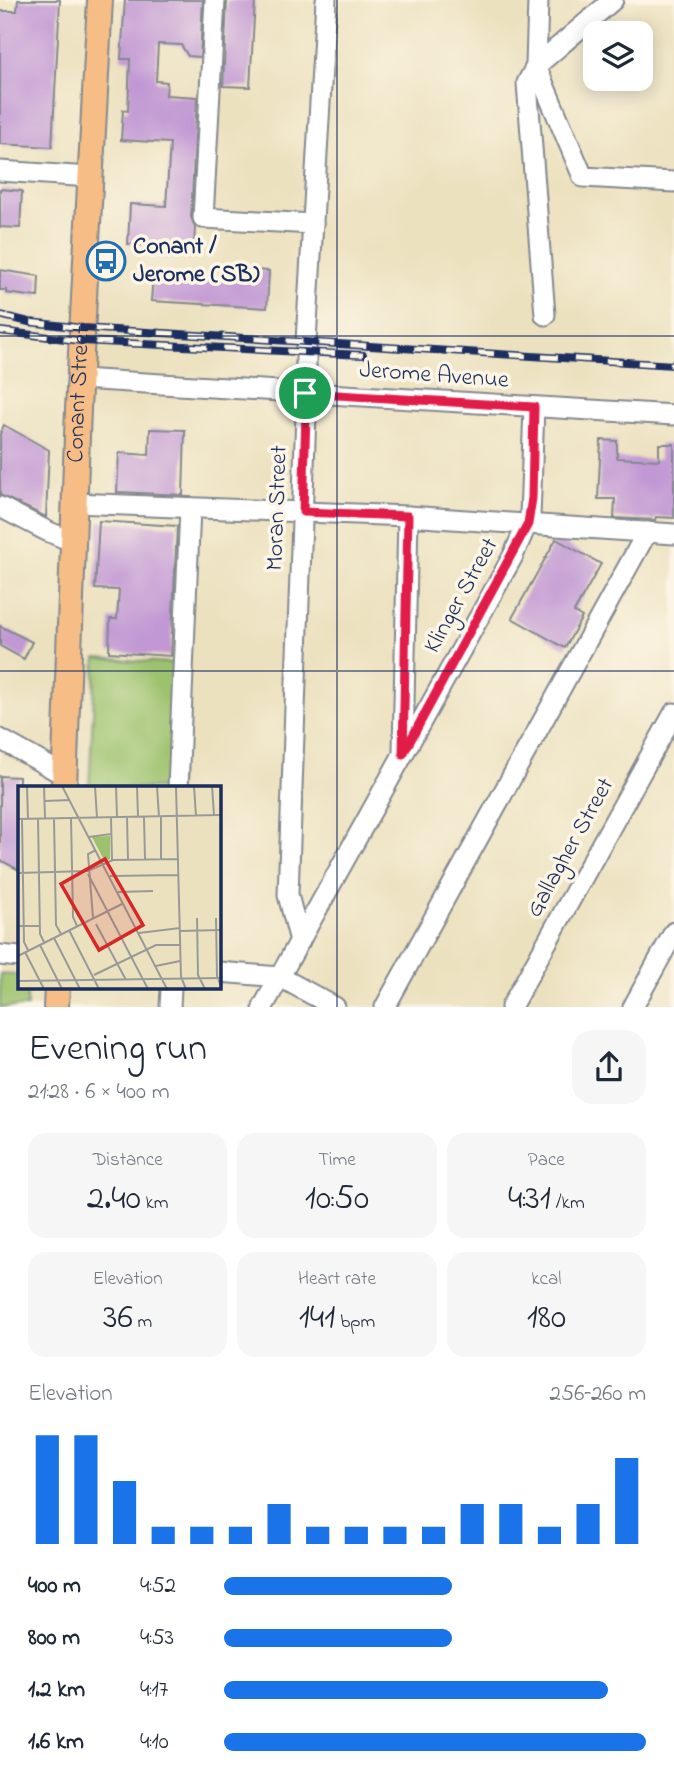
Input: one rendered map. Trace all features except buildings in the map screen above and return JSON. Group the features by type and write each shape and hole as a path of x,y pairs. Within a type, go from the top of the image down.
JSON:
{"main road":[{"name":"Conant Street","path":"64,782 74,503 100,0"}],"street":[{"path":"215,0 203,218 313,224"},
{"name":"Moran Street","path":"300,941 288,895 305,393 326,0"},
{"path":"538,0 536,66 583,177 674,182"},
{"path":"545,315 527,83 536,66 613,0"},
{"path":"0,171 90,177"},
{"name":"Jerome Avenue","path":"80,379 674,415"},
{"name":"Klinger Street","path":"300,941 528,524 532,498 534,407"},
{"path":"74,503 408,516 674,534"},
{"path":"0,507 73,542"},
{"path":"178,786 190,508"},
{"path":"403,754 408,516"},
{"path":"385,1007 647,533"},
{"name":"Gallagher Street","path":"511,1007 674,713"},
{"path":"0,740 64,782"},
{"path":"633,1007 674,932"},
{"path":"263,1007 300,941"},
{"path":"0,955 18,957"},
{"path":"220,972 280,977 335,1007"}],"green space":[{"path":"96,658 184,664 177,786 89,786"},
{"path":"0,974 18,975 18,990 27,990 27,1007 0,1007"}],"railway":[{"path":"0,315 29,322 83,328 674,365"},
{"path":"0,331 82,341 363,355"}],"place":[{"name":"Conant / Jerome (SB)","path":"106,261"}],"route":[{"path":"305,393 534,407 532,498 528,524 513,556 403,754 408,516 303,512 305,393"}]}
